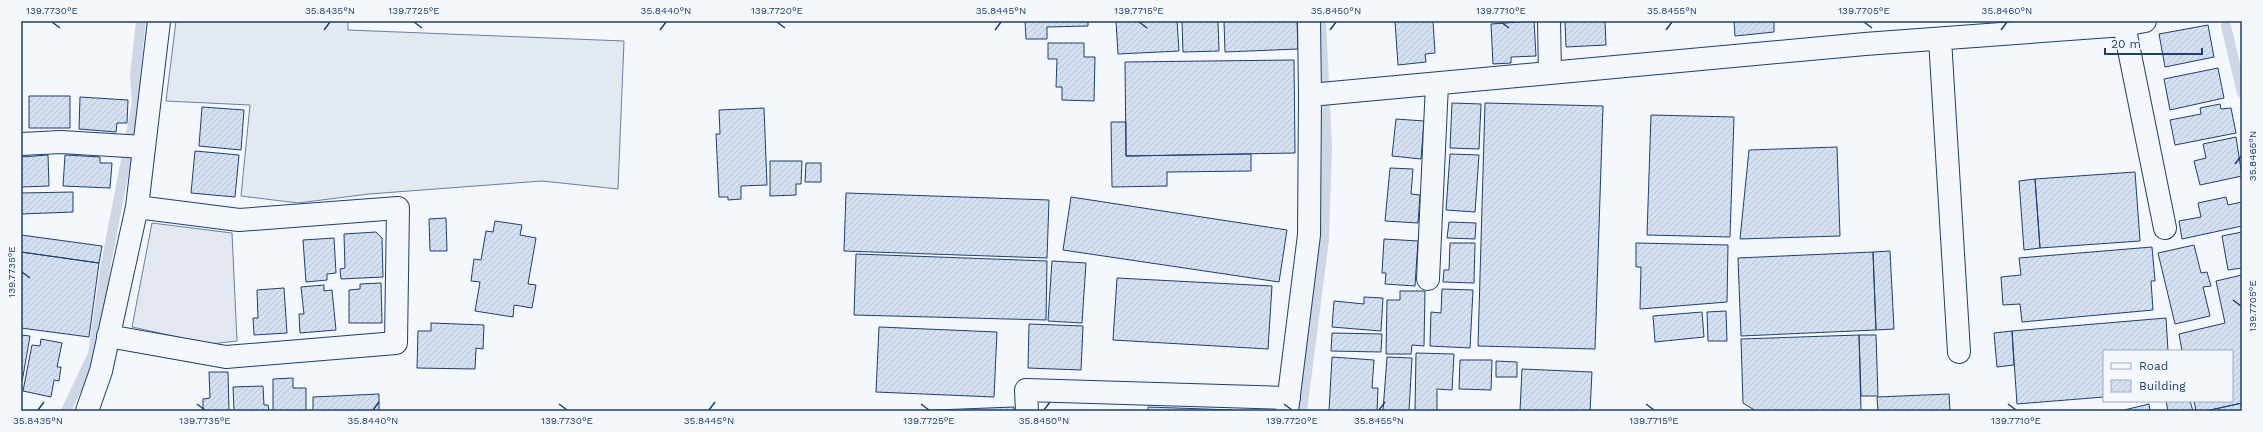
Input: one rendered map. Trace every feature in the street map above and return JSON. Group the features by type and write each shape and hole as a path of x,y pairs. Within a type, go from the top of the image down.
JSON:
{"street":[{"path":"87,411 101,371 137,207 159,21"},
{"path":"1027,411 1026,390 1106,402 1288,405 1309,235 1309,21"},
{"path":"1549,21 1550,73"},
{"path":"1310,96 1550,73 1940,39 2069,25 2135,23 2165,228"},
{"path":"1940,39 1959,352"},
{"path":"1428,279 1437,84"},
{"path":"21,144 61,142 144,147"},
{"path":"108,336 226,357 396,343 398,208 239,220 137,207"}],"shaded area":[{"path":"176,21 348,21 348,30 624,41 618,189 542,181 369,194 298,203 241,196 250,105 166,101"},
{"path":"152,223 232,233 237,341 210,344 132,327"}],"building":[{"path":"1025,21 1088,21 1088,26 1047,27 1047,39 1026,39"},
{"path":"1116,21 1177,21 1179,51 1118,54"},
{"path":"1182,21 1218,21 1219,51 1183,52"},
{"path":"1224,21 1297,21 1298,49 1225,52"},
{"path":"1395,21 1433,21 1435,53 1425,54 1426,62 1398,65"},
{"path":"1534,21 1536,56 1511,57 1511,63 1493,64 1491,24"},
{"path":"1565,21 1605,21 1606,45 1566,47"},
{"path":"1734,21 1774,21 1774,32 1735,36"},
{"path":"2208,25 2214,57 2165,67 2159,34"},
{"path":"1048,43 1084,43 1084,57 1095,57 1094,101 1062,100 1062,87 1056,87 1057,59 1048,59"},
{"path":"1294,60 1295,153 1126,156 1125,62"},
{"path":"2218,68 2224,98 2170,110 2164,79"},
{"path":"29,96 70,96 70,128 29,128"},
{"path":"80,97 128,100 127,123 117,123 116,132 79,129"},
{"path":"1452,103 1481,104 1479,149 1450,148"},
{"path":"1485,103 1603,106 1595,349 1478,346"},
{"path":"2220,104 2221,109 2231,108 2236,133 2175,145 2170,120 2201,114 2200,108"},
{"path":"202,107 244,110 241,150 199,146"},
{"path":"764,108 767,185 741,186 741,199 728,200 728,197 719,197 716,134 720,134 719,110"},
{"path":"1651,115 1734,117 1730,237 1647,235"},
{"path":"1396,119 1424,121 1421,159 1392,156"},
{"path":"1111,122 1126,122 1126,156 1251,154 1251,171 1167,172 1167,186 1112,187"},
{"path":"2236,137 2242,176 2200,185 2194,161 2206,158 2203,144"},
{"path":"1837,147 1840,236 1740,239 1749,150"},
{"path":"195,151 239,155 235,197 191,193"},
{"path":"1450,154 1479,155 1475,212 1446,210"},
{"path":"48,155 49,186 21,187 21,157"},
{"path":"65,155 100,157 100,163 112,163 110,188 63,186"},
{"path":"770,161 802,161 801,184 796,184 796,195 770,196"},
{"path":"806,163 821,163 821,182 805,182"},
{"path":"1390,168 1413,169 1411,194 1420,195 1418,223 1385,221"},
{"path":"2135,172 2140,241 2040,248 2035,179"},
{"path":"2035,179 2040,248 2024,250 2019,181"},
{"path":"73,192 73,212 21,214 21,193"},
{"path":"846,193 1049,200 1047,258 844,251"},
{"path":"1071,197 1287,230 1279,282 1063,250"},
{"path":"2226,197 2228,205 2242,202 2242,226 2182,239 2179,221 2201,217 2198,203"},
{"path":"446,218 447,251 430,251 429,219"},
{"path":"495,221 522,225 520,235 536,238 528,284 536,285 532,308 514,305 513,317 475,311 480,282 471,281 474,259 481,260 486,231 493,232"},
{"path":"1449,222 1476,223 1475,239 1447,238"},
{"path":"376,232 382,238 383,277 341,279 340,269 345,268 344,234"},
{"path":"2242,232 2242,268 2228,270 2222,236"},
{"path":"21,235 102,246 99,263 21,252"},
{"path":"334,238 336,273 327,274 327,280 306,282 303,240"},
{"path":"1384,239 1418,241 1415,286 1385,284 1386,273 1382,273"},
{"path":"1450,243 1475,243 1474,283 1443,282 1444,270 1449,270"},
{"path":"1636,243 1728,245 1727,302 1640,309 1641,267 1636,267"},
{"path":"2194,245 2201,273 2207,272 2211,286 2203,287 2210,316 2175,324 2158,253"},
{"path":"2152,247 2155,281 2151,281 2153,310 2022,322 2020,304 2003,305 2001,277 2021,275 2019,258"},
{"path":"1890,251 1894,329 1876,330 1873,252"},
{"path":"21,252 99,263 89,337 21,328"},
{"path":"1873,252 1876,330 1741,336 1738,258"},
{"path":"856,254 1047,261 1046,320 854,315"},
{"path":"1052,261 1086,263 1082,323 1048,321"},
{"path":"2242,275 2242,403 2206,411 2196,411 2194,402 2233,402 2233,350 2182,350 2179,334 2225,323 2216,281"},
{"path":"1117,278 1272,286 1268,349 1113,340"},
{"path":"381,283 382,323 349,323 349,290 360,289 360,284"},
{"path":"324,285 324,291 332,290 336,330 300,333 299,314 304,314 301,287"},
{"path":"284,288 287,333 254,335 253,318 258,318 257,290"},
{"path":"1442,289 1473,290 1470,348 1430,346 1431,312 1441,313"},
{"path":"1400,291 1425,291 1424,346 1412,345 1411,354 1386,354 1387,300 1400,300"},
{"path":"1364,297 1383,298 1381,331 1332,327 1334,301 1364,304"},
{"path":"1726,311 1727,341 1708,341 1707,312"},
{"path":"1702,312 1704,337 1655,342 1653,316"},
{"path":"2166,318 2168,350 2103,350 2103,397 2017,404 2012,331"},
{"path":"431,323 484,325 483,349 476,348 475,369 417,368 418,331 431,331"},
{"path":"1029,324 1083,326 1081,370 1028,368"},
{"path":"879,327 997,332 994,397 876,392"},
{"path":"2012,331 2014,365 1997,367 1994,333"},
{"path":"1332,333 1382,334 1381,352 1331,351"},
{"path":"21,335 30,336 22,382 21,382"},
{"path":"1859,335 1861,411 1756,411 1743,403 1741,339"},
{"path":"1859,335 1876,335 1878,396 1861,396"},
{"path":"41,339 62,343 57,367 61,367 59,381 54,380 51,397 23,391 32,345 40,346"},
{"path":"1416,353 1454,354 1452,390 1437,389 1437,411 1415,411"},
{"path":"1332,357 1374,360 1372,388 1378,388 1377,411 1329,411"},
{"path":"1387,357 1412,358 1409,411 1383,411"},
{"path":"1460,360 1492,360 1491,390 1459,389"},
{"path":"1496,361 1517,362 1517,377 1496,377"},
{"path":"1522,369 1592,372 1590,411 1520,411"},
{"path":"209,372 228,372 229,411 203,411 203,399 210,398"},
{"path":"293,378 293,388 306,388 306,411 273,411 273,379"},
{"path":"263,386 264,405 268,405 269,411 234,411 233,387"},
{"path":"379,394 379,411 313,411 313,397"},
{"path":"1949,394 1950,411 1878,411 1877,397"},
{"path":"2166,402 2190,402 2193,411 2168,411"},
{"path":"2242,403 2242,411 2206,411"},
{"path":"2149,404 2150,411 2120,411"},
{"path":"1014,407 1014,411 910,411"},
{"path":"1148,407 1233,410 1233,411 1148,411"}],"waterway":[{"path":"66,411 93,354 106,264 137,103 135,76 141,21"},
{"path":"1302,411 1324,240 1327,146 1321,21"},
{"path":"2226,26 2242,93"}]}
